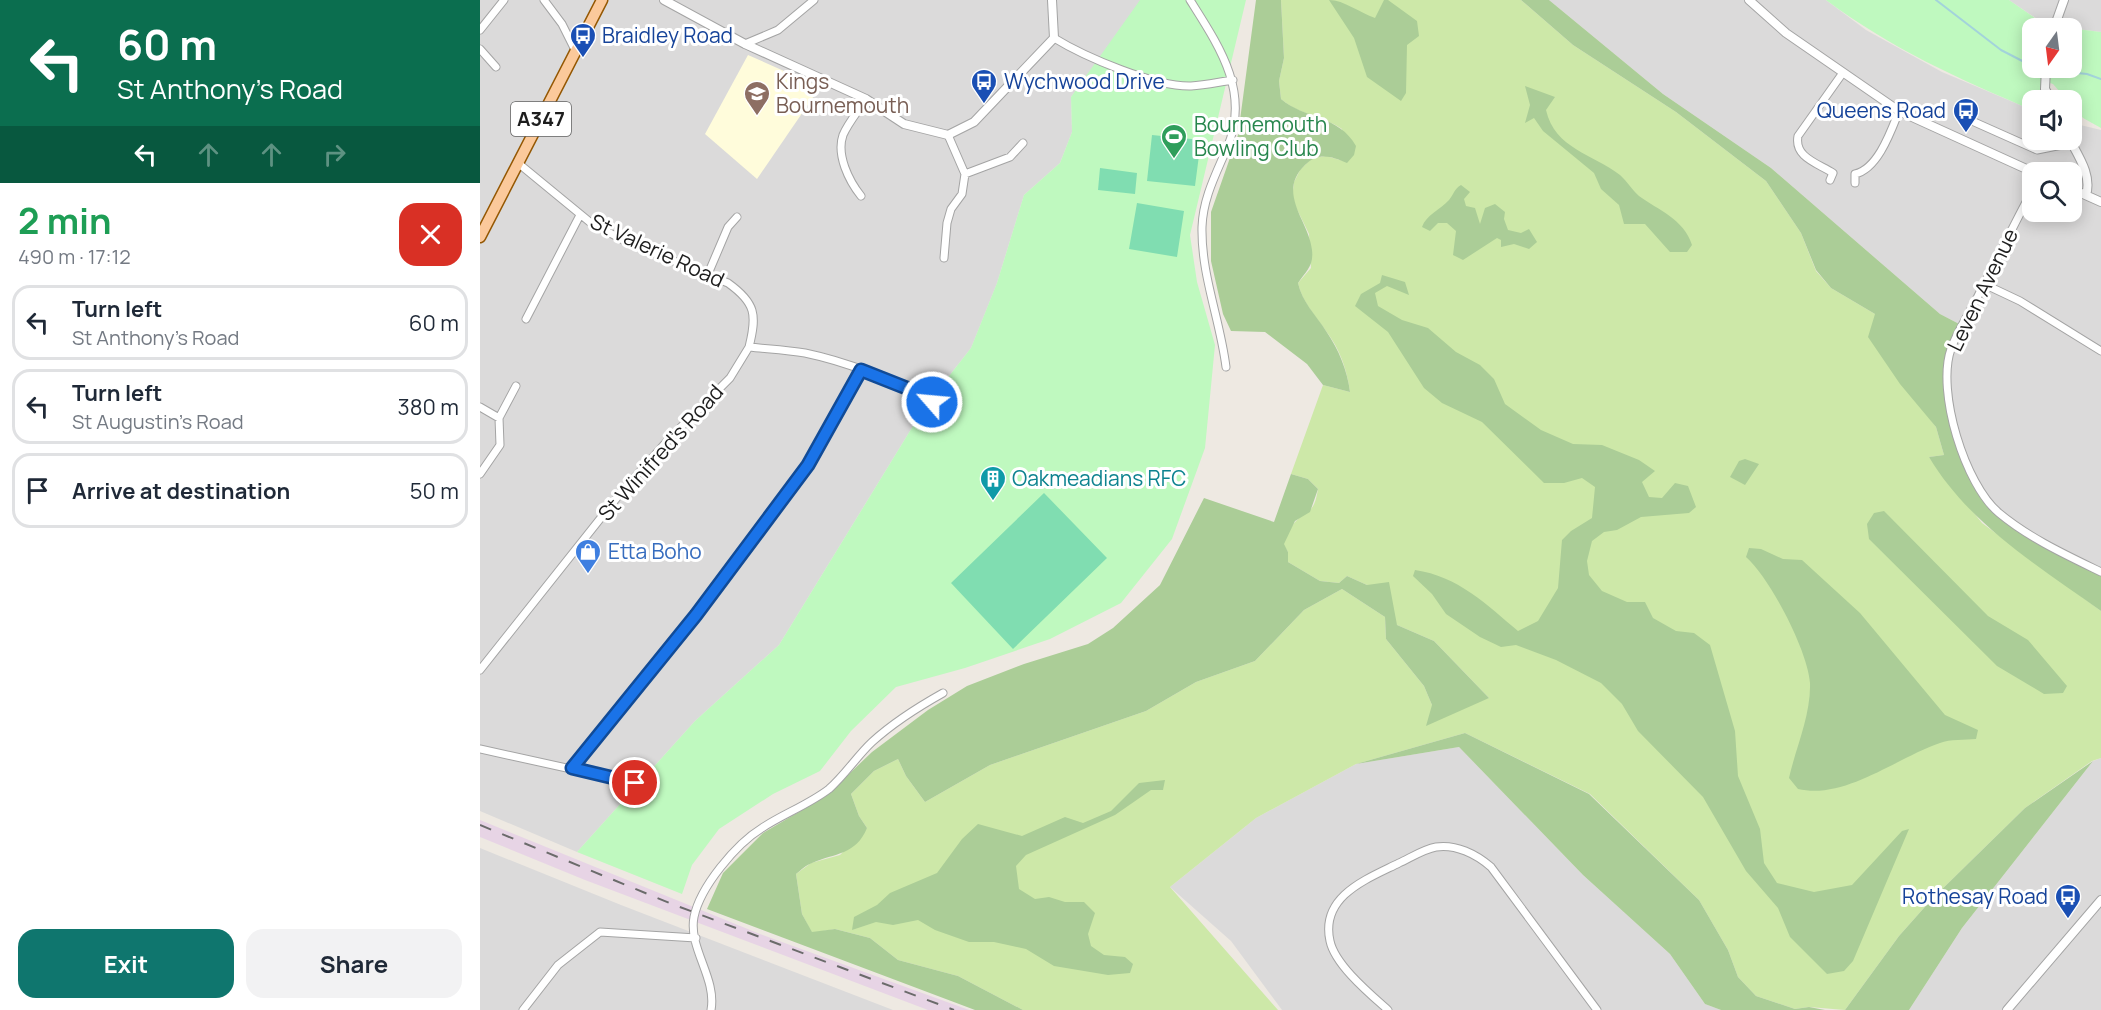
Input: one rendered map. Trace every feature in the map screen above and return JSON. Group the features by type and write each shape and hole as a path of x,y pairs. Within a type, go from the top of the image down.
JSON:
{"main road":[{"name":"A347","path":"480,237 602,0"}],"street":[{"path":"480,30 504,0"},
{"path":"544,0 562,24 576,52"},
{"path":"664,0 745,44 866,99 904,124 948,135 974,122 1054,38 1052,0"},
{"path":"745,44 778,30 814,0"},
{"path":"1190,0 1224,55 1233,80 1237,102 1235,125 1206,201 1202,232 1206,278 1220,331 1226,367"},
{"path":"1749,0 1786,33 1842,74 1899,111 2022,167"},
{"path":"2058,18 2064,0"},
{"path":"1054,38 1071,48 1150,81 1191,86 1233,80"},
{"path":"480,48 496,67"},
{"path":"1830,180 1833,173 1799,153 1796,145 1798,135 1842,74"},
{"path":"861,196 849,181 844,163 842,136 866,99"},
{"path":"1855,183 1851,173 1862,172 1871,165 1899,111"},
{"path":"1972,121 1990,125 2022,142"},
{"path":"944,258 947,223 951,209 962,194 965,174 948,135"},
{"path":"965,174 1010,157 1023,143"},
{"path":"2075,150 2089,185 2086,195"},
{"name":"St Valerie Road","path":"518,163 580,215 625,241 708,274 739,291 752,307 755,319 749,347"},
{"path":"2082,193 2101,202"},
{"name":"Leven Avenue","path":"2022,209 1951,350 1948,382 1951,417 1958,446 1984,497 1996,512 2046,545 2101,572"},
{"path":"526,318 580,215"},
{"path":"708,274 728,227 737,216"},
{"path":"1984,284 2020,301 2101,351"},
{"path":"749,347 806,354 861,370 909,389 932,402"},
{"name":"St Winifred's Road","path":"480,670 619,495 669,439 730,378 749,347"},
{"path":"572,768 686,627 801,474 861,370"},
{"path":"480,474 500,445 499,418 516,386"},
{"path":"480,407 499,418"},
{"path":"711,1010 714,994 693,923 709,884 726,861 761,828 789,815 829,788 872,742 908,712 943,693"},
{"path":"480,749 635,783"},
{"path":"1388,1010 1360,984 1333,949 1329,936 1330,920 1340,899 1353,886 1437,847 1466,851 1491,867 1597,1010"},
{"path":"2007,1010 2101,900"},
{"path":"523,1010 558,965 600,932 696,938"}],"shaded area":[{"path":"480,0 1144,0 1071,97 1072,132 1060,163 1024,195 997,283 971,348 924,408 779,645 695,721 577,852 480,811"},
{"path":"1549,0 1826,0 1866,30 1942,72 2022,106 2022,150 2082,150 2082,125 2101,130 2101,572 2009,521 1984,497 1958,446 1948,382 1951,350 1963,326 1940,314 1771,168 1663,94"},
{"path":"2009,0 2101,0 2101,32 2082,30 2082,18 2036,18"},
{"name":"Kings Bournemouth","path":"748,55 820,87 757,179 705,134"},
{"path":"1459,747 1583,875 1670,954 1705,1004 1721,1010 1282,1010 1231,941 1170,887 1256,818 1356,764"},
{"path":"2101,758 2101,1010 1909,1010 1962,928 2093,761"},
{"path":"480,820 760,934 969,1010 928,1010 585,880 480,837"},
{"path":"480,848 621,905 893,1010 480,1010"}],"green space":[{"path":"1140,0 1246,0 1190,235 1197,282 1215,345 1205,448 1172,539 1121,603 1050,639 965,668 896,687 851,731 820,771 773,794 719,829 692,865 682,894 577,852 695,721 779,645 924,408 971,348 997,283 1024,195 1060,163 1072,132 1071,97"},
{"path":"1256,0 1281,0 1284,58 1279,81 1281,99 1340,128 1356,146 1354,155 1347,163 1325,156 1310,161 1297,176 1293,186 1296,207 1310,239 1312,250 1309,268 1298,283 1306,302 1339,353 1350,392 1323,385 1307,364 1265,332 1231,331 1223,314 1211,261 1211,212 1238,135"},
{"path":"1281,0 1521,0 1573,45 1676,112 1766,181 1801,233 1816,271 1831,288 1875,314 1917,401 1936,427 1944,455 1929,457 1982,523 2101,611 2101,758 2092,761 2025,808 1931,900 1899,936 1845,1010 1809,1007 1795,1009 1756,996 1738,977 1728,950 1699,900 1590,794 1465,733 1356,764 1256,818 1170,887 1278,1010 1023,1010 958,976 898,960 870,938 835,929 812,933 802,914 796,874 811,863 840,855 867,828 859,816 851,794 874,771 898,759 906,776 925,802 990,765 1146,711 1196,682 1255,661 1304,610 1342,589 1385,617 1386,639 1424,686 1432,705 1489,698 1434,641 1397,625 1367,585 1347,576 1339,583 1320,581 1288,562 1288,552 1283,544 1294,523 1311,509 1318,489 1308,479 1291,474 1323,385 1350,392 1339,352 1300,290 1298,283 1311,268 1309,234 1292,199 1294,182 1300,170 1312,158 1326,156 1347,162 1342,129 1295,108 1281,99 1279,81 1284,58"},
{"path":"1329,0 1340,2 1375,18 1384,0 1388,0 1417,21 1419,36 1407,45 1406,93 1401,101 1367,77 1354,38"},
{"path":"1521,0 1549,0 1663,94 1771,168 1940,314 1963,326 1951,351 1948,394 1959,443 1969,467 1994,507 2009,521 2101,572 2101,611 2006,542 1964,503 1945,481 1929,457 1944,455 1936,427 1900,384 1868,337 1875,314 1831,288 1816,270 1801,233 1766,181 1676,112 1573,45"},
{"path":"1826,0 2009,0 2035,18 2022,18 2022,78 2082,78 2082,29 2101,32 2101,128 2082,117 2082,90 2058,90 2053,84 2044,81 2041,90 2022,90 2022,106 1926,61 1875,33"},
{"path":"1525,86 1555,97 1546,110 1551,123 1566,142 1620,175 1639,196 1670,216 1683,228 1692,245 1687,252 1670,252 1645,224 1624,224 1619,205 1601,189 1594,173 1543,131 1534,118 1525,123 1530,105"},
{"name":"Bournemouth Bowling Club","path":"1152,135 1201,140 1195,186 1147,181"},
{"path":"1100,168 1137,173 1135,194 1098,190"},
{"path":"1461,185 1470,192 1464,199 1466,206 1475,208 1480,224 1485,208 1495,204 1505,212 1504,219 1508,230 1521,233 1529,229 1537,242 1529,249 1514,244 1501,247 1501,240 1497,238 1463,260 1453,255 1456,231 1447,223 1438,223 1430,231 1422,227"},
{"name":"Bournemouth Bowling Club","path":"1137,203 1184,211 1177,257 1129,249"},
{"path":"1382,275 1405,282 1409,295 1387,286 1375,293 1378,306 1402,320 1428,328 1456,352 1480,365 1494,379 1505,404 1541,430 1573,444 1602,445 1639,460 1655,471 1642,482 1649,497 1662,498 1675,483 1688,486 1696,507 1689,513 1641,517 1617,530 1604,532 1592,541 1587,561 1589,575 1602,591 1627,602 1645,602 1653,618 1676,631 1694,633 1710,645 1735,731 1738,776 1760,829 1764,863 1777,883 1814,892 1852,885 1902,831 1909,829 1853,961 1844,971 1827,974 1790,937 1778,908 1746,871 1703,797 1638,731 1622,704 1601,683 1556,660 1516,645 1501,647 1480,637 1446,614 1432,594 1413,576 1415,570 1445,578 1471,593 1518,631 1538,621 1558,588 1562,540 1571,531 1592,518 1595,487 1582,478 1564,483 1544,483 1482,422 1442,403 1424,388 1388,332 1355,306 1361,294 1380,283"},
{"path":"1745,459 1759,464 1745,485 1730,477 1739,461"},
{"path":"1291,474 1308,479 1318,489 1310,512 1295,521 1284,544 1288,552 1288,562 1320,581 1339,583 1347,576 1367,585 1389,582 1397,625 1434,641 1489,698 1426,726 1432,705 1424,686 1386,639 1385,617 1342,589 1304,610 1255,661 1196,682 1146,711 990,765 925,802 906,776 898,759 874,771 851,794 859,816 867,828 862,837 844,852 810,864 796,874 802,914 812,932 835,929 870,938 898,960 958,976 1023,1010 975,1010 707,909 723,873 763,833 826,796 872,752 928,710 967,686 1024,664 1088,644 1113,628 1160,585 1204,498 1274,522"},
{"path":"1044,493 1107,558 1013,649 951,583"},
{"path":"1884,511 1988,616 2028,640 2067,686 2063,693 2044,694 1997,666 1869,539 1867,524 1874,513"},
{"path":"1749,548 1761,549 1783,559 1802,560 1860,613 1945,715 1978,730 1976,739 1940,743 1870,776 1834,789 1816,791 1798,789 1789,778 1808,707 1810,683 1808,669 1786,616 1766,581 1746,557"},
{"path":"1465,733 1589,794 1699,900 1728,950 1738,977 1756,996 1795,1009 1809,1007 1825,1010 1721,1010 1705,1004 1670,954 1583,875 1459,747 1356,764"},
{"path":"2093,761 1962,928 1909,1010 1845,1010 1899,936 1931,900 2025,808"},
{"path":"1165,780 1163,790 1151,790 1115,815 1026,855 1016,866 1019,889 1035,899 1049,897 1065,902 1084,902 1095,913 1088,934 1091,946 1104,955 1125,957 1133,964 1130,973 1108,975 1054,966 1026,949 994,942 969,942 935,930 918,920 893,925 876,922 852,930 854,917 877,905 890,893 937,873 962,839 978,824 1022,836 1065,817 1083,823 1111,811 1139,783"}],"waterway":[{"path":"1936,0 2001,50 2022,61"},
{"path":"2082,73 2101,79"}],"railway":[{"path":"480,825 672,904 954,1010"}],"place":[{"name":"Braidley Road","path":"583,59"},
{"name":"Wychwood Drive","path":"984,105"},
{"name":"Kings Bournemouth","path":"757,117"},
{"name":"Queens Road","path":"1966,134"},
{"name":"Bournemouth Bowling Club","path":"1174,160"},
{"name":"Oakmeadians RFC","path":"993,502"},
{"name":"Etta Boho","path":"588,575"},
{"name":"Rothesay Road","path":"2068,920"}],"route":[{"path":"635,783 572,768 608,720 696,615 808,465 861,370 909,389 932,402"}]}
